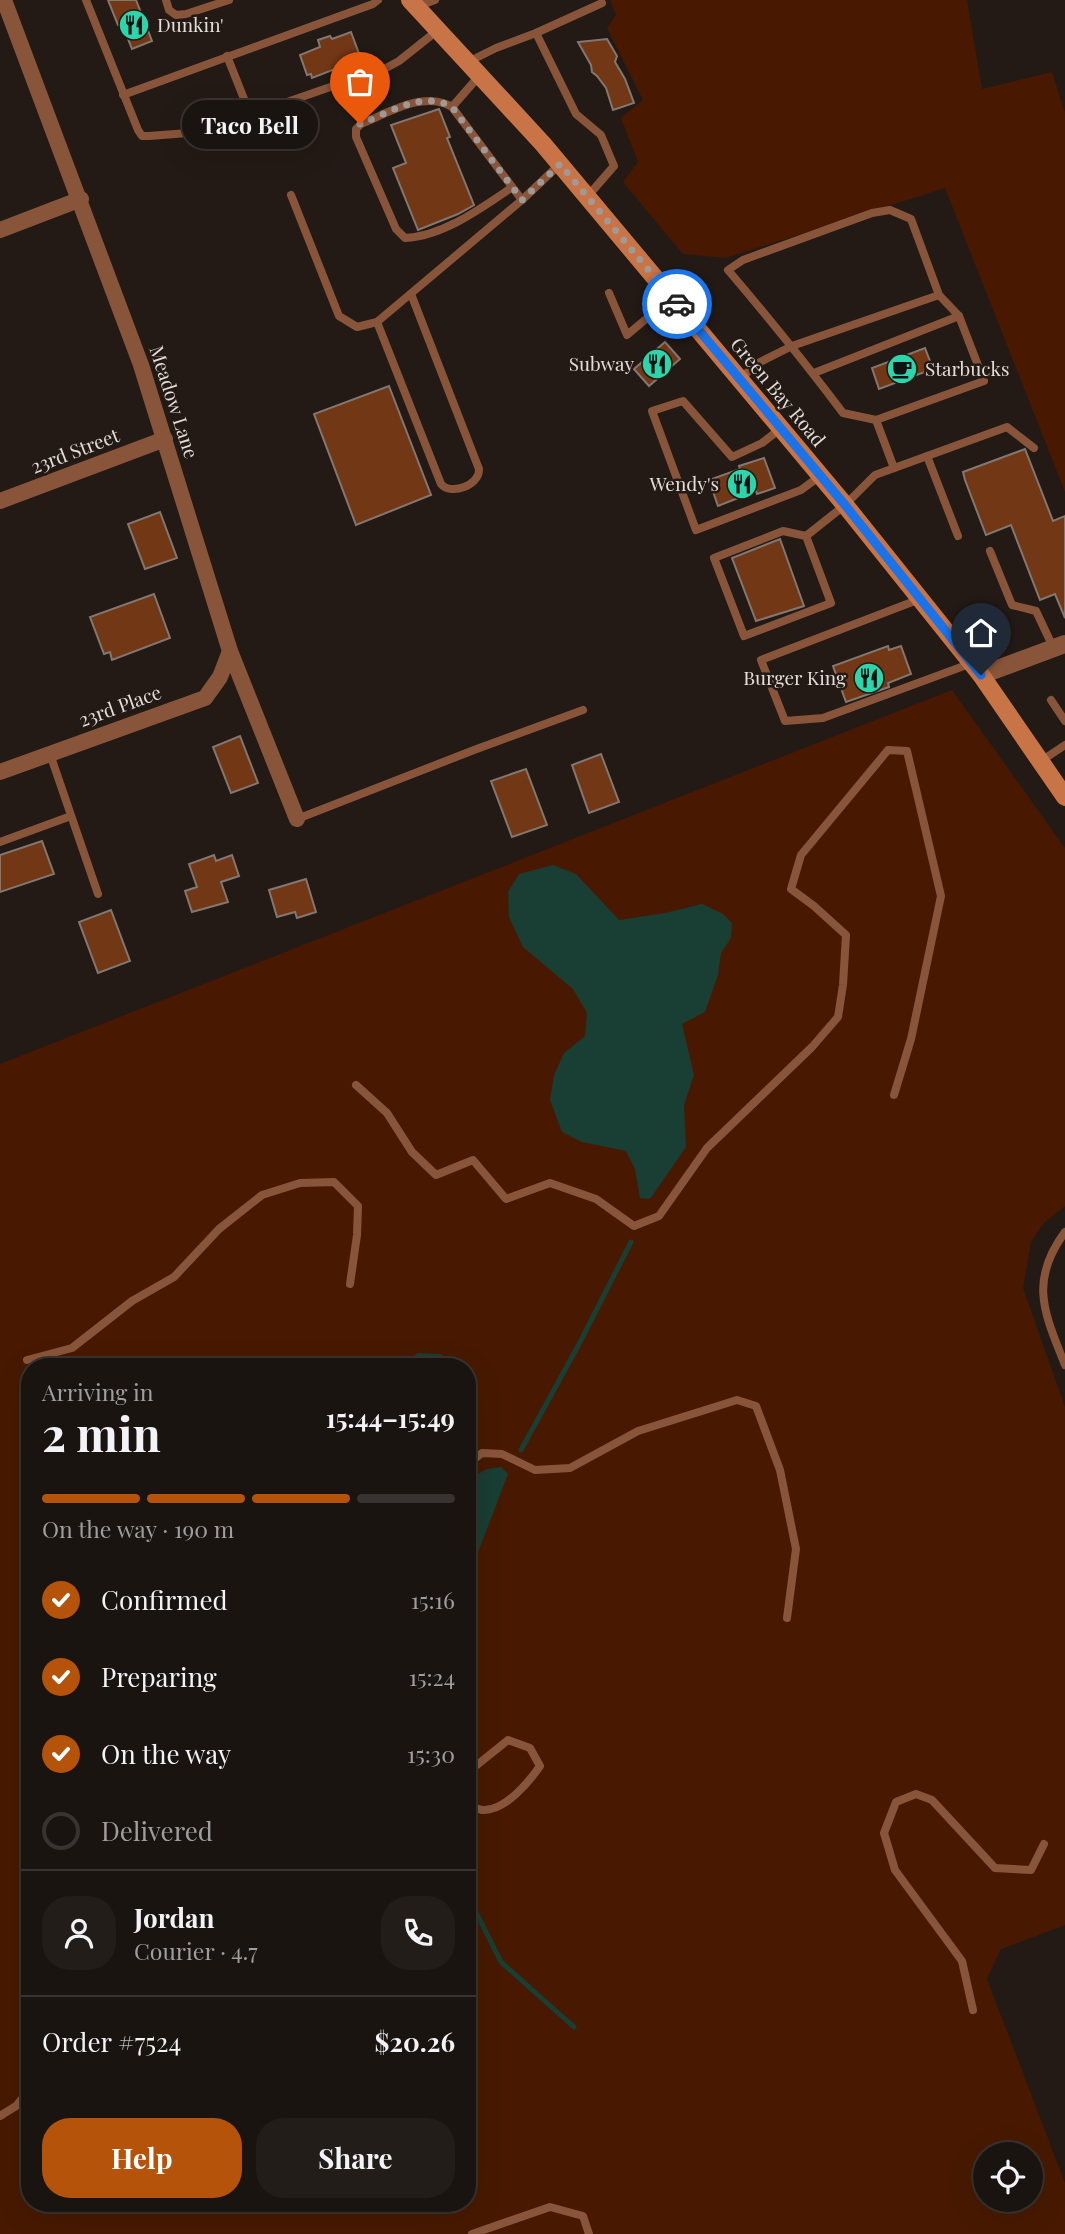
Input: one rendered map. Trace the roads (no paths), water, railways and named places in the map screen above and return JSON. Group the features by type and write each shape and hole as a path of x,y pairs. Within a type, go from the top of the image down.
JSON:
{"main road":[{"name":"Green Bay Road","path":"413,4 560,164 845,505 976,669 1065,797"}],"street":[{"name":"Meadow Lane","path":"4,0 81,199 165,439 230,651 297,819"},
{"path":"0,230 81,199"},
{"name":"23rd Street","path":"0,501 165,439"},
{"path":"976,669 1059,646"},
{"name":"23rd Place","path":"0,772 205,698 220,677 230,651"}],"lane":[{"path":"86,0 123,95 142,135 188,133 388,67 438,30"},
{"path":"166,0 169,10 176,15 229,0"},
{"path":"123,95 378,0"},
{"path":"413,4 435,0"},
{"path":"452,107 474,68 496,48 602,4"},
{"path":"536,33 576,114 601,135 614,166 587,197"},
{"path":"227,56 250,114"},
{"path":"511,188 477,211 418,237 405,238 397,229 356,136 356,129 360,124 427,100 440,100 452,107 522,200"},
{"path":"291,195 339,316 357,327 377,322 522,200 560,164"},
{"path":"890,211 911,219 939,295 959,316 984,381 876,420 843,413 814,373 728,270 743,260 872,213 890,211"},
{"path":"609,293 627,335 671,298"},
{"path":"377,322 440,484 451,491 475,481 479,476 478,469 411,294"},
{"path":"740,379 758,363 792,346 939,295"},
{"path":"814,373 959,316"},
{"path":"780,429 762,443 732,457 683,401 652,411 696,530 801,490 820,476"},
{"path":"876,420 894,468"},
{"path":"806,537 845,505 875,475 1007,427 1034,448"},
{"path":"927,456 958,536"},
{"path":"783,531 806,537 831,603 744,636 714,558 783,531"},
{"path":"990,551 1012,606 1036,611 1059,646"},
{"path":"920,598 761,660 785,721 824,718 976,669"},
{"path":"1051,700 1065,721"},
{"path":"297,819 583,710"},
{"path":"1041,761 1065,745"},
{"path":"356,1085 387,1113 412,1152 436,1175 473,1160 506,1199 550,1184 596,1199 634,1226 659,1216 707,1148 812,1047 838,1017 846,935 791,889 801,855 888,750 907,751 941,896 911,1039 894,1095"},
{"path":"50,754 97,894"},
{"path":"0,842 71,816"},
{"path":"34,1358 72,1348 132,1301 174,1277 219,1229 262,1195 300,1183 334,1182 358,1206 358,1235 349,1284"},
{"path":"1065,1232 1047,1263 1042,1281 1042,1297 1065,1365"},
{"path":"476,1458 482,1454 502,1454 536,1470 570,1468 638,1432 737,1400 755,1406 780,1470 796,1549 787,1618"},
{"path":"476,1766 508,1740 530,1748 540,1766 526,1786 503,1804 484,1811 476,1808"},
{"path":"973,2010 962,1961 895,1870 884,1833 896,1802 916,1794 932,1800 995,1868 1031,1870 1044,1844"},
{"path":"0,2116 21,2100"},
{"path":"472,2234 550,2207 583,2216 589,2234"}],"water":[{"path":"553,865 576,874 619,920 702,904 723,914 732,923 731,938 721,953 718,975 705,1012 682,1024 694,1075 684,1105 686,1147 650,1199 640,1198 635,1169 626,1151 582,1142 562,1132 550,1100 554,1075 564,1053 585,1036 587,1013 573,989 523,947 509,917 508,892 519,874"},
{"path":"418,1353 441,1354 446,1358 410,1358"},
{"path":"501,1467 508,1474 476,1558 476,1475 487,1469"}],"waterway":[{"path":"521,1450 631,1242"},
{"path":"476,1912 501,1962 574,2027"}],"place":[{"name":"Dunkin'","path":"134,25"},
{"name":"Taco Bell","path":"360,124"},
{"name":"Subway","path":"657,364"},
{"name":"Starbucks","path":"902,369"},
{"name":"Wendy's","path":"742,484"},
{"name":"Burger King","path":"869,678"}]}
